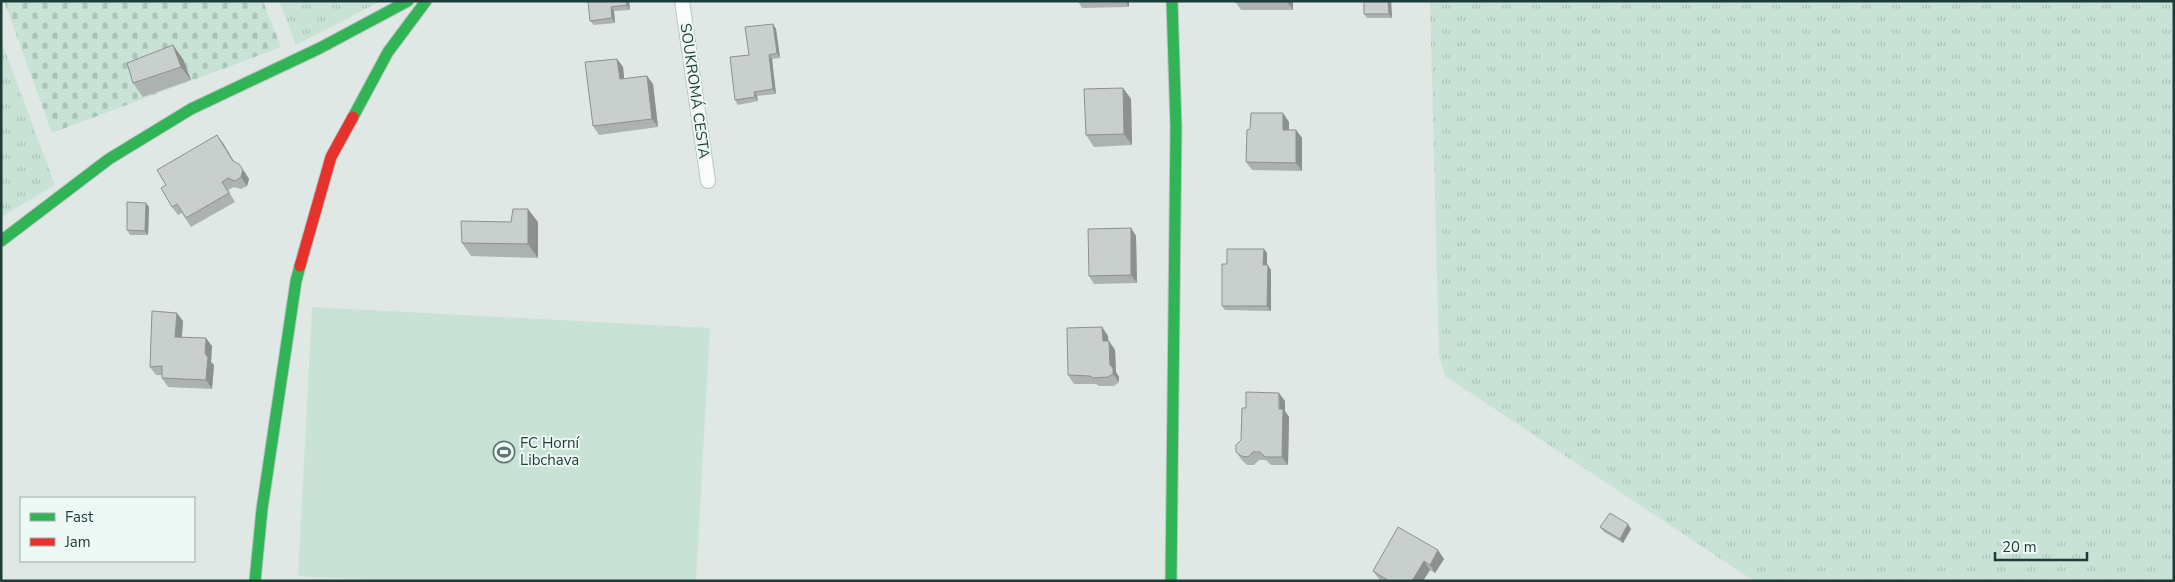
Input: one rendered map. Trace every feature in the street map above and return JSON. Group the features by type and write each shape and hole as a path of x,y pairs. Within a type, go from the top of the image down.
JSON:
{"street":[{"path":"1,241 109,159 190,109 320,48 408,1"},
{"path":"255,581 262,509 296,281 331,157 388,52 426,1"},
{"path":"1171,581 1176,127 1172,1"}],"lane":[{"name":"SOUKROMÁ CESTA","path":"682,1 708,181"}],"green space":[{"path":"4,1 263,1 281,47 52,133"},
{"path":"279,1 381,1 296,45"},
{"path":"1430,1 2174,1 2174,581 1754,581 1445,376 1439,356"},
{"path":"1,40 55,185 1,217"},
{"name":"FC Horní Libchava","path":"312,307 710,328 696,581 391,581 298,576"}],"building":[{"path":"588,1 626,1 627,5 611,7 612,18 590,21"},
{"path":"1287,1 1287,2 1235,2"},
{"path":"1364,1 1388,1 1389,14 1364,14"},
{"path":"773,24 777,53 769,55 773,89 754,92 755,97 735,100 730,57 749,55 745,27"},
{"path":"173,45 181,67 133,83 127,63"},
{"path":"617,59 620,79 647,76 652,119 593,126 585,62"},
{"path":"1123,88 1124,134 1086,135 1084,89"},
{"path":"1251,113 1283,113 1283,130 1296,130 1296,163 1246,162 1247,130 1250,129"},
{"path":"217,135 233,161 239,164 243,170 241,177 235,181 228,178 222,182 229,193 186,218 177,204 172,207 161,188 166,185 157,170"},
{"path":"127,202 146,203 145,231 127,230"},
{"path":"513,209 528,209 528,244 462,243 461,221 511,222"},
{"path":"1131,228 1131,275 1089,276 1088,229"},
{"path":"1227,249 1264,249 1263,265 1268,265 1267,306 1222,306 1222,264 1227,264"},
{"path":"152,311 177,313 175,337 206,338 205,354 208,357 206,380 162,378 162,366 150,367"},
{"path":"1102,327 1103,341 1109,341 1110,365 1113,368 1113,374 1108,377 1093,378 1090,376 1068,375 1067,328"},
{"path":"1246,392 1279,393 1279,409 1283,409 1282,457 1265,457 1260,452 1253,452 1248,457 1241,456 1236,452 1236,445 1241,440 1242,408 1246,408"},
{"path":"1610,513 1628,524 1620,539 1600,527"},
{"path":"1398,527 1438,550 1430,565 1424,561 1412,581 1389,581 1373,571"}],"traffic: fast":[{"path":"1,241 109,159 191,109 320,48 408,1"},
{"path":"353,117 388,52 426,1"},
{"path":"1171,581 1176,127 1172,1"},
{"path":"255,581 262,509 296,281 300,266"}],"traffic: jam":[{"path":"300,266 331,157 353,117"}],"place":[{"name":"FC Horní Libchava","path":"504,452"}]}
